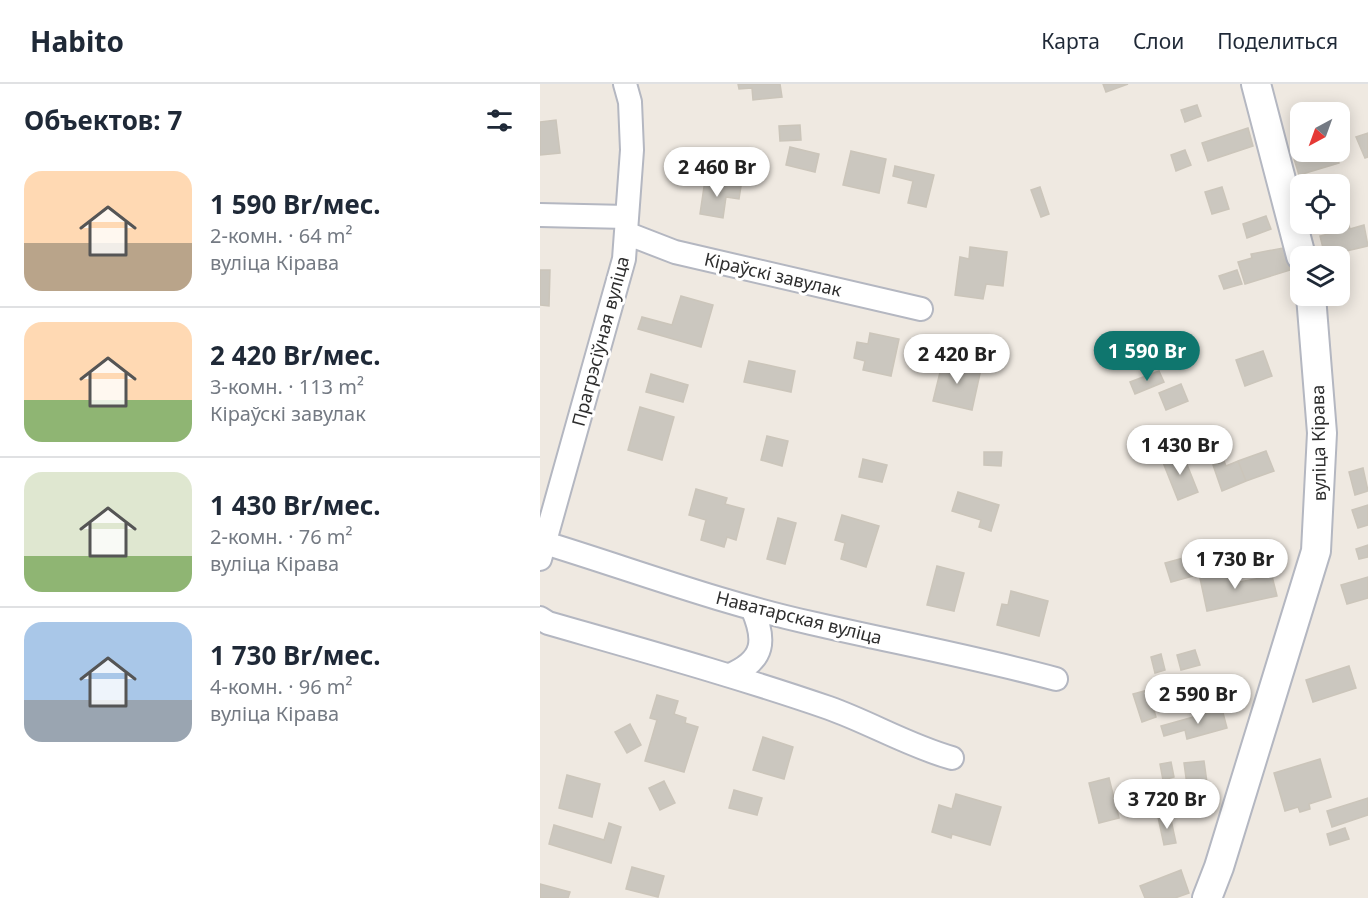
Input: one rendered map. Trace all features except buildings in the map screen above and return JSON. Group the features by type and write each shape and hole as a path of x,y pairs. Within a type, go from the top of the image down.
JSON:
{"street":[{"name":"Прагрэсіўная вуліца","path":"542,551 562,472 610,316 624,260 632,150 630,102 626,84"},
{"path":"1256,84 1298,246"},
{"path":"540,215 627,225"},
{"name":"Кіраўскі завулак","path":"627,225 675,252 921,309"},
{"name":"вуліца Кірава","path":"1207,898 1219,867 1316,551 1322,433 1312,306"},
{"name":"Наватарская вуліца","path":"542,551 810,623 982,659 1056,679"},
{"path":"730,675 745,669 756,658 761,631 752,608"},
{"path":"540,618 548,623 730,675 863,721 920,749 952,758"}]}
